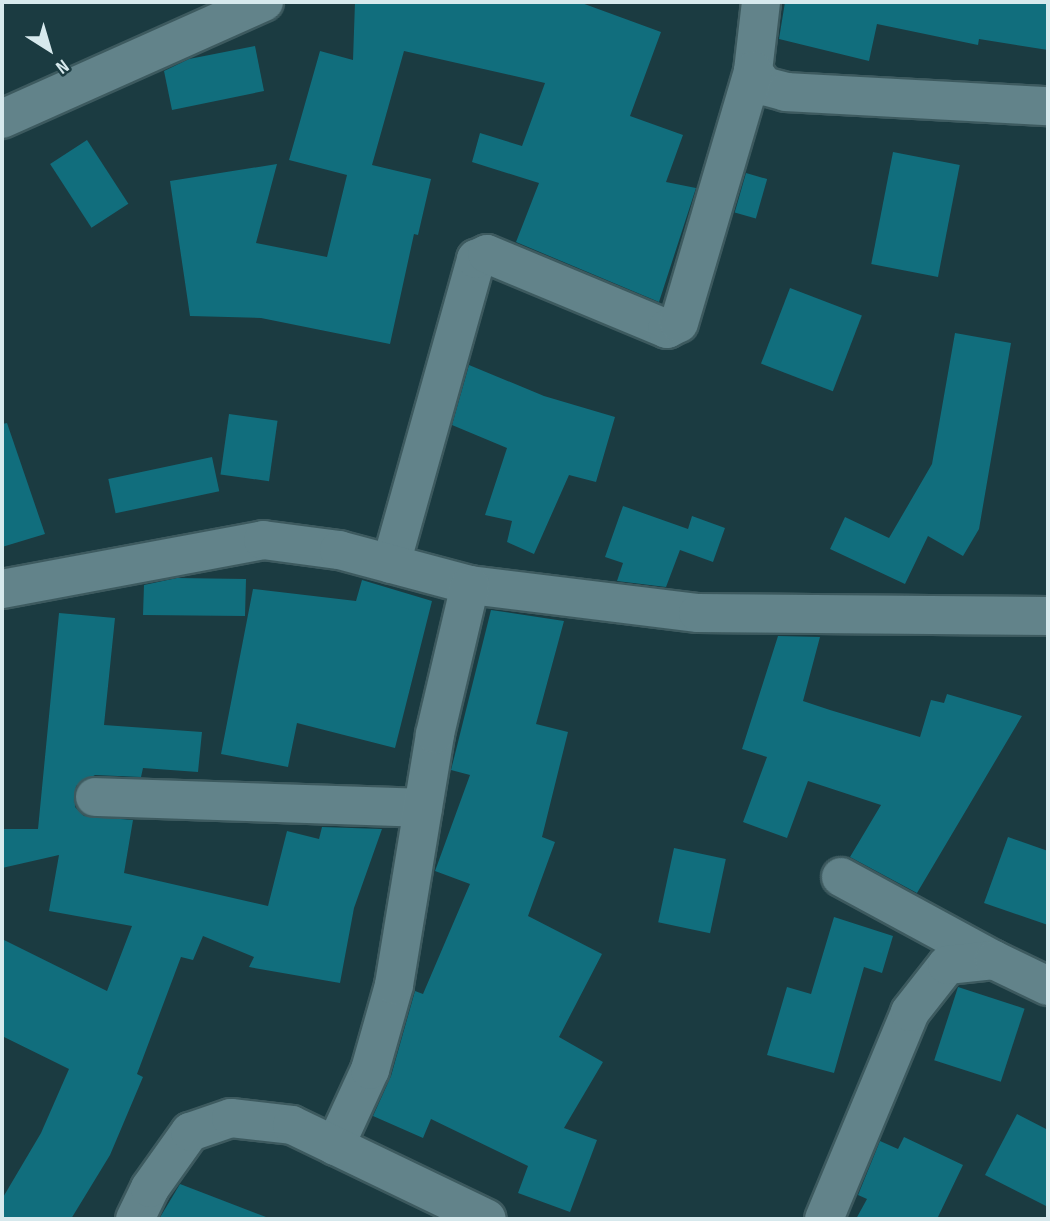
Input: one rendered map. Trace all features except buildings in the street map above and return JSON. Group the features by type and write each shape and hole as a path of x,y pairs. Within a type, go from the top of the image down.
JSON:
{"street":[{"path":"2,119 264,2"},
{"path":"391,564 477,259 487,254 667,329 679,323 753,71 761,2"},
{"path":"753,71 764,86 786,92 1048,106"},
{"path":"2,589 263,540 339,550 470,585 698,614 1048,617"},
{"path":"335,1146 370,1070 394,985 422,808 470,585"},
{"path":"95,797 422,808"},
{"path":"841,877 994,960 1048,986"},
{"path":"824,1219 910,1012 947,965 994,960"},
{"path":"135,1219 150,1188 190,1132 231,1118 292,1125 487,1219"}]}
